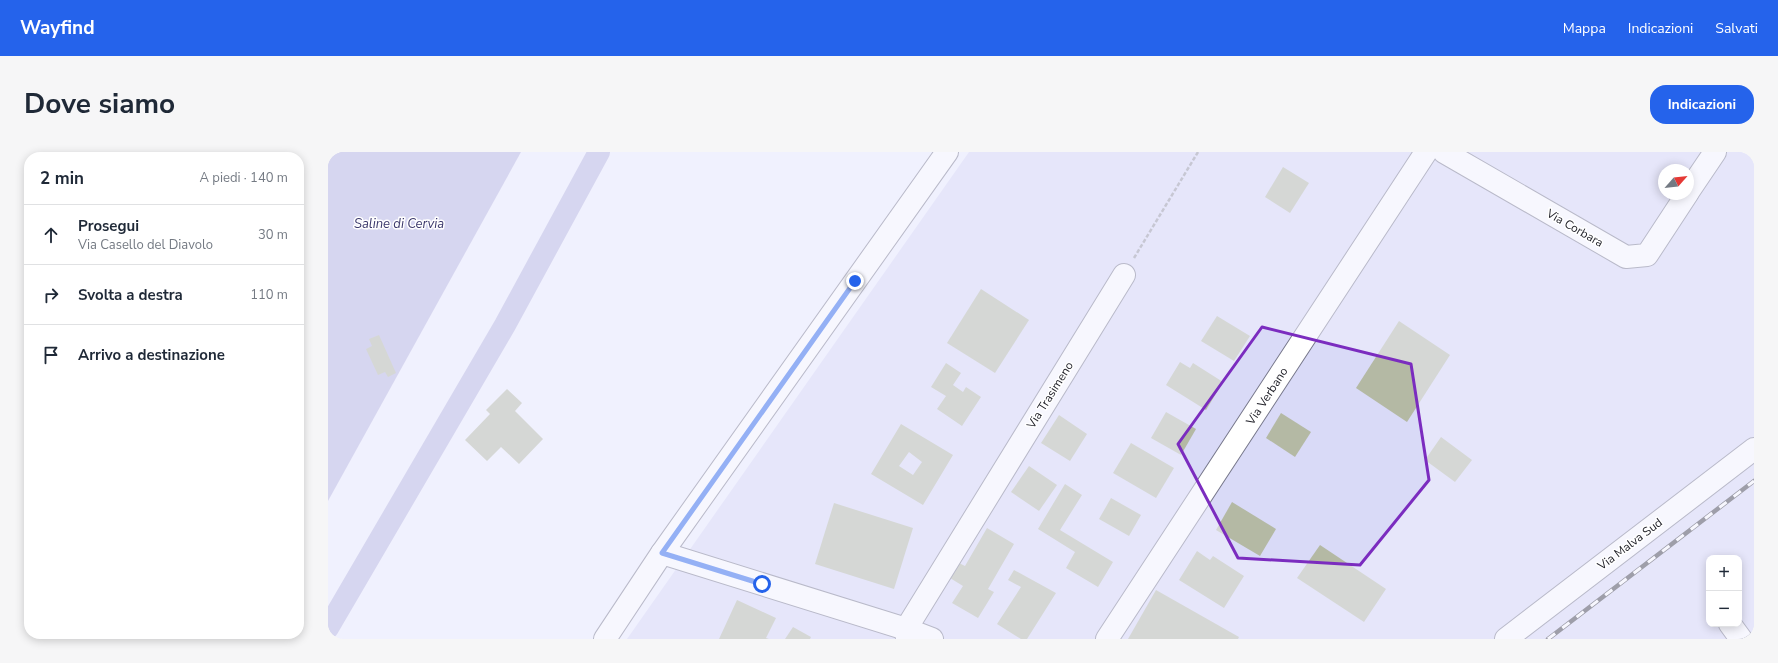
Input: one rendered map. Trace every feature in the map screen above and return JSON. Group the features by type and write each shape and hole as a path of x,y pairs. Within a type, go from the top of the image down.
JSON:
{"street":[{"path":"605,639 662,553 947,152"},
{"name":"Via Verbano","path":"1107,639 1426,152"},
{"name":"Via Corbara","path":"1444,152 1626,257 1647,255 1683,200"},
{"name":"Via Corbara","path":"1694,184 1715,152"},
{"name":"Via Trasimeno","path":"907,634 1124,275"},
{"name":"Via Malva Sud","path":"1506,639 1754,449"},
{"path":"662,553 907,634 932,639"},
{"path":"1732,627 1741,639"}],"path":[{"path":"1124,275 1198,152"}],"highlighted area":[{"path":"1262,327 1411,364 1429,480 1360,565 1238,558 1178,444"}],"shaded area":[{"path":"969,152 1754,152 1754,639 627,639"}],"water":[{"name":"Saline di Cervia","path":"328,152 521,152 328,501"}],"building":[{"path":"1283,167 1309,183 1290,213 1265,197"},
{"path":"981,289 1029,320 995,373 947,343"},
{"path":"1217,316 1250,336 1234,361 1201,341"},
{"path":"1399,321 1450,355 1407,422 1356,388"},
{"path":"379,335 396,373 388,377 385,372 378,375 366,349 372,346 369,339"},
{"path":"1180,362 1190,368 1193,363 1223,382 1206,410 1166,385"},
{"path":"946,363 961,373 953,385 963,392 966,387 981,397 962,426 937,409 946,396 931,387"},
{"path":"507,389 522,403 515,411 543,439 519,464 501,447 487,461 465,440 490,414 486,410"},
{"path":"1166,412 1196,429 1181,455 1151,438"},
{"path":"1281,413 1311,432 1295,457 1266,438"},
{"path":"1059,415 1087,434 1070,461 1041,443"},
{"path":"901,424 953,455 923,505 871,474","holes":["909,452 922,462 913,475 899,466"]},
{"path":"1441,437 1472,460 1455,482 1425,460"},
{"path":"1131,443 1174,468 1156,498 1113,473"},
{"path":"1029,466 1057,485 1039,511 1011,492"},
{"path":"1065,484 1082,495 1060,530 1113,562 1098,587 1066,568 1075,552 1038,529"},
{"path":"1111,498 1141,515 1129,536 1099,519"},
{"path":"1232,502 1276,529 1260,556 1216,530"},
{"path":"834,503 913,528 894,589 815,564"},
{"path":"987,528 1014,544 988,589 994,592 978,618 952,603 963,586 950,578 959,563 965,566"},
{"path":"1320,545 1386,589 1364,622 1297,578"},
{"path":"1197,551 1210,560 1213,556 1244,576 1224,608 1179,580"},
{"path":"1014,570 1056,593 1027,639 1021,639 997,624 1021,587 1008,580"},
{"path":"1156,590 1239,637 1238,639 1128,639"},
{"path":"737,600 776,618 766,638 769,639 719,639"},
{"path":"793,627 811,637 810,639 785,639"}],"waterway":[{"path":"328,628 505,325 599,152"}],"railway":[{"path":"1548,639 1754,481"}],"route":[{"path":"762,584 662,553 855,281"}]}
